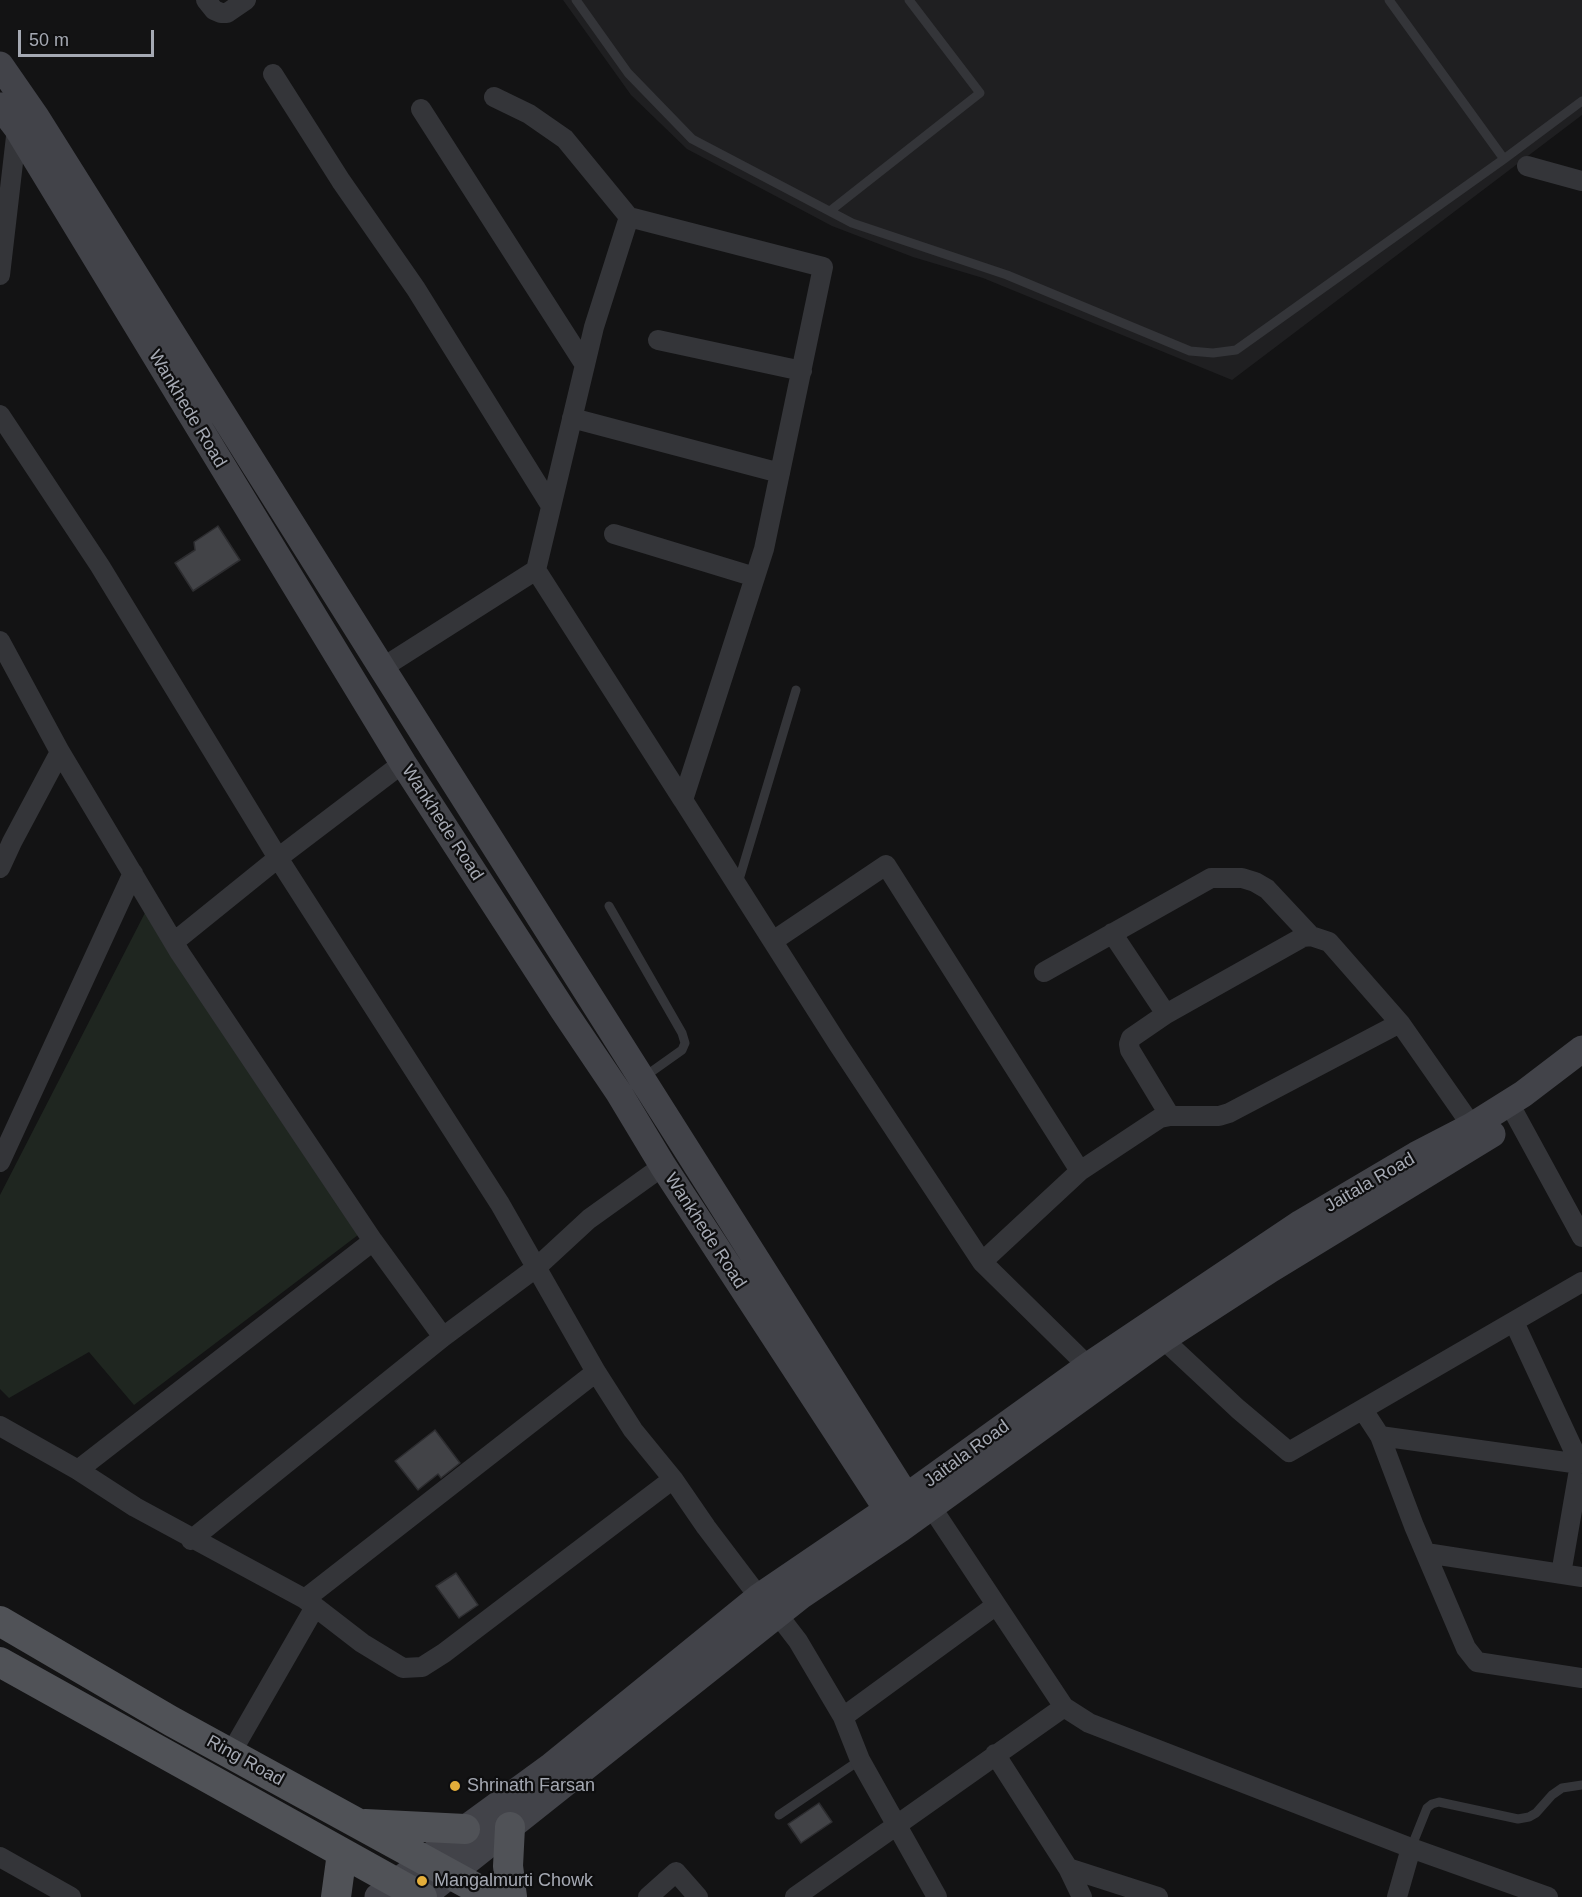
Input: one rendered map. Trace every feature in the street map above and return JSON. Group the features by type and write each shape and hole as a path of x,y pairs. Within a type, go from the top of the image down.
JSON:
{"main road":[{"path":"0,65 26,122"},
{"name":"Wankhede Road","path":"0,106 26,122 382,669 631,1085 910,1507"},
{"name":"Wankhede Road","path":"26,122 403,763 563,1010 631,1085 663,1166 910,1507"},
{"name":"Jaitala Road","path":"1514,1109 1582,1049"},
{"name":"Jaitala Road","path":"1096,1374 1163,1339 1514,1109 1582,1068"},
{"name":"Jaitala Road","path":"408,1894 424,1860 465,1829 768,1606 802,1596 910,1507 1301,1223 1416,1155 1477,1133"},
{"name":"Jaitala Road","path":"408,1894 451,1874 510,1827 768,1606"},
{"name":"Ring Road","path":"0,1621 231,1753 492,1897"},
{"path":"0,1662 342,1853 408,1894"},
{"path":"359,1824 465,1829"},
{"path":"510,1827 508,1866 512,1897"},
{"path":"336,1897 342,1853"}],"street":[{"path":"206,0 214,10 227,13 246,0"},
{"path":"273,74 341,181 416,289 551,506"},
{"path":"494,97 529,114 565,138 629,217 824,267 765,549 683,800"},
{"path":"421,109 585,365"},
{"path":"0,275 26,122"},
{"path":"1527,166 1582,180"},
{"path":"382,669 536,570 594,327 629,217"},
{"path":"658,340 801,371"},
{"path":"0,415 105,574 278,858 446,1118 537,1267 596,1372 633,1430 673,1479 706,1527 798,1641 843,1717 860,1760 937,1897"},
{"path":"572,418 780,473"},
{"path":"614,534 755,577"},
{"path":"536,570 838,1044 982,1262 1096,1374"},
{"path":"0,641 60,752 174,942 374,1241 444,1337"},
{"path":"0,868 60,752"},
{"path":"174,942 278,858 403,763"},
{"path":"773,941 886,866 1080,1172"},
{"path":"0,1162 133,873"},
{"path":"1044,972 1211,878 1223,876 1242,878 1267,889 1311,936"},
{"path":"1112,933 1166,1014"},
{"path":"1170,1116 1130,1050 1131,1038 1166,1014 1303,937 1311,936 1329,942 1400,1023 1477,1133"},
{"path":"982,1262 1080,1172 1160,1118 1229,1113 1400,1023"},
{"path":"1514,1109 1582,1237"},
{"path":"191,1540 444,1337 537,1267 589,1219 663,1166"},
{"path":"78,1470 374,1241"},
{"path":"1163,1339 1238,1409 1289,1452 1582,1282"},
{"path":"1514,1322 1581,1464 1561,1574"},
{"path":"231,1753 310,1603 596,1372"},
{"path":"1363,1410 1380,1436 1466,1648 1477,1662 1582,1678"},
{"path":"0,1426 78,1470 135,1508 191,1540 310,1603 362,1643 403,1668 422,1667 444,1653 673,1479"},
{"path":"1380,1436 1581,1464"},
{"path":"910,1507 995,1606 1064,1707 1089,1723 1411,1848 1548,1897"},
{"path":"1426,1553 1582,1577"},
{"path":"843,1717 995,1606"},
{"path":"795,1897 1064,1707"},
{"path":"995,1754 1068,1868 1082,1897"},
{"path":"1396,1897 1411,1848"},
{"path":"0,1857 71,1897"},
{"path":"1068,1868 1158,1897"},
{"path":"648,1897 676,1872 698,1897"}],"lane":[{"path":"576,0 628,73 692,139 852,223 1007,275 1190,351 1213,353 1236,350 1582,101"},
{"path":"830,211 980,93 909,0"},
{"path":"1389,0 1504,159"},
{"path":"738,885 796,690"},
{"path":"609,906 682,1033 685,1043 682,1050 631,1085"},
{"path":"779,1815 860,1760"},
{"path":"1411,1848 1427,1808 1432,1804 1439,1803 1518,1819 1536,1813 1552,1795 1562,1788 1582,1785"}],"shaded area":[{"path":"563,0 1582,0 1582,115 1232,380 983,278 913,257 832,226 687,149 631,95"},
{"path":"148,907 358,1235 134,1405 89,1352 9,1398 0,1389 0,1195"}],"building":[{"path":"218,526 240,560 193,591 175,563 195,550 194,542"},
{"path":"435,1430 460,1463 441,1478 438,1474 418,1490 395,1461"},
{"path":"456,1573 478,1605 459,1618 436,1586"},
{"path":"819,1803 832,1822 801,1843 788,1824"}],"place":[{"name":"Shrinath Farsan","path":"455,1786"},
{"name":"Mangalmurti Chowk","path":"422,1881"}]}
